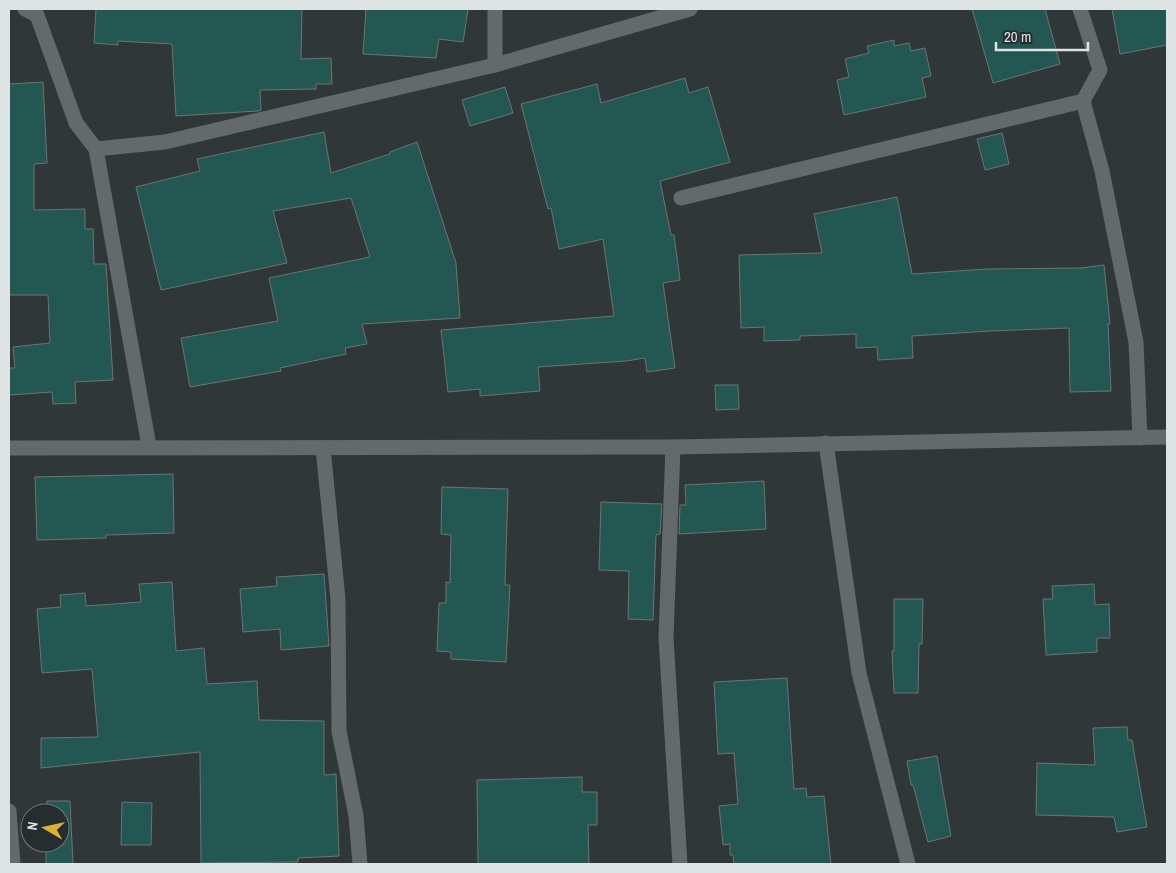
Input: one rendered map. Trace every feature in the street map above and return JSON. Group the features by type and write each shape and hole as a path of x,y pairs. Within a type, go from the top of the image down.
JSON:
{"street":[{"path":"25,9 37,15 76,123 96,149 149,446"},
{"path":"495,9 495,65"},
{"path":"96,149 165,142 495,65 690,9"},
{"path":"1080,9 1100,70 1083,101 1102,171 1136,342 1140,438"},
{"path":"681,198 1083,101"},
{"path":"9,448 149,446 673,448 826,443 1167,437"},
{"path":"826,443 859,673 908,864"},
{"path":"323,448 338,599 339,731 356,816 360,864"},
{"path":"673,448 666,638 680,864"},
{"path":"9,811 13,864"}],"building":[{"path":"96,9 302,9 301,59 331,58 332,84 316,84 316,89 260,90 261,110 258,111 176,116 172,44 118,41 118,45 94,43"},
{"path":"366,9 468,9 463,42 439,39 436,58 363,54"},
{"path":"972,9 1045,9 1060,64 993,83"},
{"path":"1112,9 1167,9 1167,45 1120,54"},
{"path":"894,40 894,46 909,43 911,51 925,48 931,76 922,78 926,97 844,115 837,80 849,77 845,59 869,53 867,46"},
{"path":"685,78 689,93 708,87 730,162 660,181 671,235 674,235 680,280 663,283 675,368 647,372 645,358 538,367 540,391 480,396 480,389 448,392 441,330 614,316 603,239 559,249 551,208 548,209 521,104 597,84 601,103"},
{"path":"43,82 47,163 34,164 34,210 85,209 85,229 93,229 94,264 106,264 113,380 75,382 76,403 53,404 52,392 9,395 9,368 15,368 13,347 50,343 48,295 9,295 9,84"},
{"path":"505,87 513,113 470,126 462,100"},
{"path":"324,132 331,173 390,154 390,152 417,142 456,263 460,318 362,324 367,344 345,348 346,354 280,368 281,371 190,387 181,338 278,321 269,278 370,257 351,198 273,211 287,263 161,290 136,187 200,171 197,159"},
{"path":"1002,133 1009,164 985,170 977,139"},
{"path":"897,197 912,274 987,269 1081,268 1104,265 1110,324 1108,324 1111,391 1070,392 1069,328 912,336 913,358 878,360 877,347 856,348 856,334 800,336 800,340 764,341 764,327 741,328 739,255 822,253 814,214"},
{"path":"715,385 738,385 739,409 716,410"},
{"path":"173,474 174,533 106,535 106,538 37,540 35,477"},
{"path":"764,481 766,529 679,534 680,505 686,505 685,485"},
{"path":"442,487 508,489 505,585 510,585 506,662 451,659 451,652 437,651 439,603 446,603 446,582 450,583 451,535 441,534"},
{"path":"601,502 662,504 660,534 656,535 653,620 628,619 629,571 599,570"},
{"path":"324,574 329,646 281,650 280,629 243,632 240,589 277,586 276,577"},
{"path":"172,582 176,651 204,648 207,684 257,681 259,720 324,721 324,775 336,774 339,856 298,858 298,862 201,863 200,752 41,768 41,738 98,737 92,669 42,673 37,609 61,607 60,595 85,593 86,606 141,602 139,584"},
{"path":"1094,584 1095,605 1109,604 1110,638 1097,638 1097,652 1046,655 1043,599 1053,599 1052,586"},
{"path":"894,599 923,599 922,644 919,644 918,693 894,693 892,651 894,651"},
{"path":"787,678 794,789 806,788 807,797 824,796 831,864 734,864 733,855 730,855 730,844 723,845 719,806 738,804 734,753 718,754 714,682"},
{"path":"1127,727 1128,740 1132,740 1147,827 1117,832 1114,817 1036,815 1037,763 1095,765 1093,728"},
{"path":"937,756 951,836 928,842 913,785 911,785 907,761"},
{"path":"582,777 582,792 597,792 597,825 588,825 589,864 478,864 477,780"},
{"path":"47,801 70,801 73,864 46,864 46,853 70,853 70,803 47,803"},
{"path":"122,802 152,803 151,845 121,845"}]}
